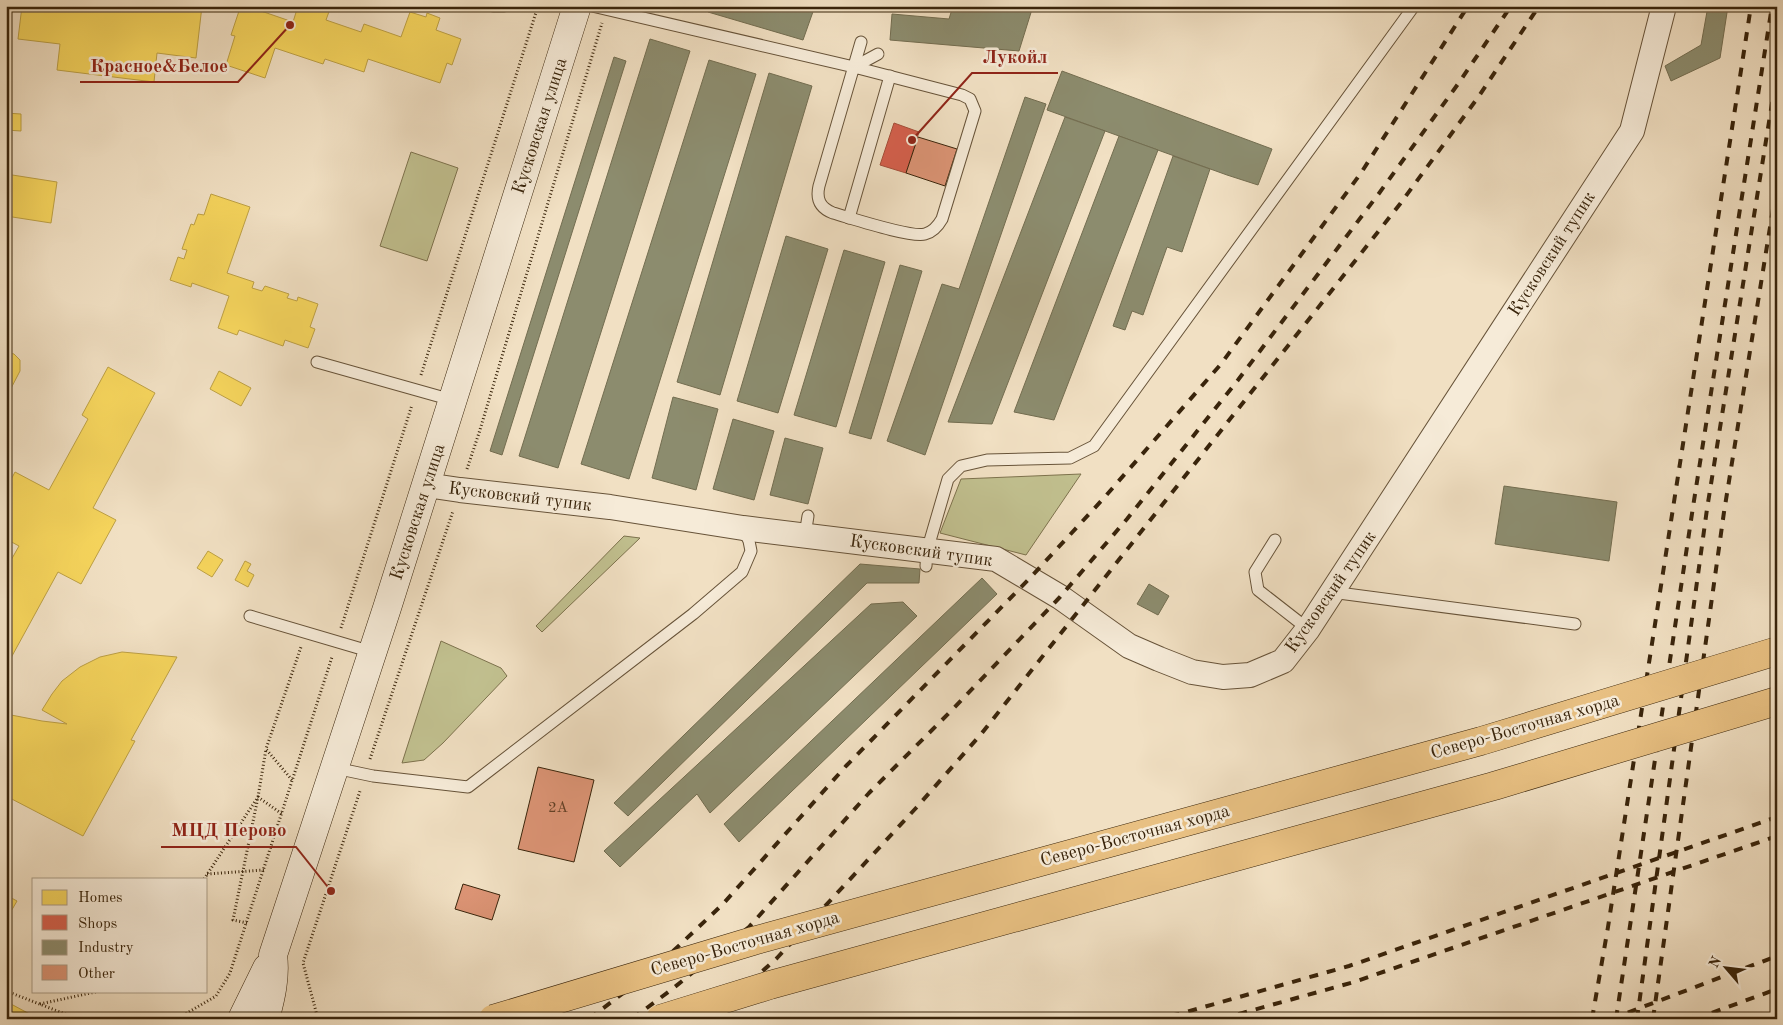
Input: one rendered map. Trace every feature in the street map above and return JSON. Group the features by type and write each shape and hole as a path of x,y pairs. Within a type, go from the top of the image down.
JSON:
{"main road":[{"name":"Северо-Восточная хорда","path":"493,1019 753,941 1481,741 1777,651"},
{"path":"660,1019 770,986 1494,786 1777,701"}],"street":[{"name":"Кусковская улица","path":"265,1019 275,969 273,955 426,485 578,6"},
{"name":"Кусковский тупик","path":"426,485 610,507 743,528 807,526 927,558 996,559 1060,597 1129,646 1192,672 1222,676 1250,675 1283,661 1308,629 1632,131 1664,6"},
{"path":"242,1019 273,955"},
{"path":"222,1019 258,986"}],"lane":[{"path":"493,6 504,6"},
{"path":"592,6 854,67 966,97 972,102 975,111 942,219 933,231 918,235 911,234 833,213 823,208 820,203 818,192 854,67 861,42"},
{"path":"927,558 948,479 961,466 987,460 1070,458 1094,446 1410,9"},
{"path":"854,67 878,54"},
{"path":"849,218 890,76"},
{"path":"317,362 453,400"},
{"path":"335,768 365,774 468,787 693,614 742,572 751,551 743,528"},
{"path":"1275,540 1255,572 1258,590 1308,629"},
{"path":"1331,592 1575,624"},
{"path":"250,616 372,652"}],"path":[{"path":"177,1019 216,996 230,973 538,6"},
{"path":"466,472 606,9"},
{"path":"318,1019 303,963 452,514"},
{"path":"247,923 233,920 266,749 301,646 308,649"},
{"path":"323,657 330,662"},
{"path":"266,749 292,780"},
{"path":"258,797 282,814"},
{"path":"204,878 258,797"},
{"path":"206,874 264,870"},
{"path":"6,991 78,1019"},
{"path":"40,1004 95,992"}],"shaded area":[{"path":"411,152 458,168 427,261 380,246"},
{"path":"1081,474 1026,555 940,533 961,479"},
{"path":"624,536 640,538 542,632 536,626"},
{"path":"441,641 501,668 507,676 443,743 424,760 402,763"}],"building: Homes":[{"path":"22,6 202,6 196,58 157,53 154,82 57,70 60,44 18,39"},
{"path":"235,6 262,6 261,11 293,22 298,6 331,6 326,20 361,32 364,24 401,37 410,12 426,17 427,13 440,18 436,30 461,39 452,65 447,63 440,83 368,59 364,72 325,59 323,64 275,48 265,78 226,65 235,36 231,35 239,11 234,9"},
{"path":"6,113 21,114 21,131 6,130"},
{"path":"6,174 57,182 51,223 6,216"},
{"path":"211,194 250,207 227,273 254,282 252,288 262,291 265,286 289,294 287,298 297,301 298,297 318,304 310,327 315,329 308,348 285,340 283,346 239,330 237,335 218,328 229,296 192,283 191,287 170,280 178,257 184,259 187,250 182,249 191,224 194,225 198,214 204,215"},
{"path":"6,352 14,354 20,360 20,371 6,398"},
{"path":"108,367 155,393 93,508 116,520 81,584 58,572 6,667 6,569 19,546 6,539 6,489 15,472 49,490 88,419 82,415"},
{"path":"219,371 251,388 241,406 210,389"},
{"path":"208,551 223,560 212,577 197,568"},
{"path":"245,561 251,564 247,571 254,575 248,587 235,580"},
{"path":"122,652 177,657 131,740 135,741 83,836 6,796 6,714 67,724 42,710 52,694 62,681 80,667 100,657"},
{"path":"6,895 17,901 6,920"},
{"path":"11,1004 39,1019 6,1019 6,1012"}],"building: Shops":[{"path":"894,123 919,132 906,173 880,165"}],"building: Industry":[{"path":"709,6 815,6 803,40 708,12"},
{"path":"953,6 1033,6 1019,51 890,40 892,14 949,19"},
{"path":"1708,6 1728,6 1720,58 1671,81 1665,66 1701,45"},
{"path":"650,39 690,51 558,468 519,456"},
{"path":"614,57 626,61 502,455 490,451"},
{"path":"709,60 756,74 629,479 581,464"},
{"path":"1062,71 1272,149 1258,185 1047,110"},
{"path":"769,73 812,86 720,395 677,382"},
{"path":"1025,97 1046,104 925,455 887,441 942,284 959,289"},
{"path":"1065,117 1105,131 992,424 948,422"},
{"path":"1119,136 1158,150 1054,420 1014,412"},
{"path":"1173,156 1210,169 1182,252 1167,247 1143,315 1132,311 1125,330 1113,326"},
{"path":"786,236 828,249 778,413 737,401"},
{"path":"844,250 885,262 836,427 794,415"},
{"path":"900,265 922,271 871,439 849,433"},
{"path":"673,397 718,409 696,490 652,478"},
{"path":"733,419 774,431 754,500 713,489"},
{"path":"785,438 823,448 808,504 770,495"},
{"path":"1504,486 1617,502 1609,561 1495,544"},
{"path":"860,564 920,569 919,583 867,583 628,816 614,803"},
{"path":"982,578 997,594 739,842 724,824"},
{"path":"1149,584 1169,596 1158,615 1137,604"},
{"path":"903,602 917,616 710,813 697,794 620,867 604,851 871,604"}],"building: Other":[{"path":"918,137 957,149 945,186 906,173"},
{"path":"538,767 594,780 574,862 518,849"},
{"path":"463,884 500,895 492,920 455,909"}],"railway":[{"path":"589,1019 651,972 723,904 846,766 1030,578 1103,499 1221,364 1361,173 1468,6"},
{"path":"632,1019 749,927 869,793 954,708 1060,597 1127,519 1238,380 1380,192 1458,84 1511,6"},
{"path":"709,1019 777,958 916,808 982,733 1400,204 1479,96 1539,6"},
{"path":"1592,1019 1608,927 1751,6"},
{"path":"1616,1019 1693,507 1772,6"},
{"path":"1637,1019 1707,509 1777,72"},
{"path":"1653,1019 1724,512 1777,184"},
{"path":"1153,1019 1179,1014 1349,966 1777,817"},
{"path":"1221,1019 1354,982 1777,836"},
{"path":"1611,1019 1777,956"},
{"path":"1695,1019 1777,989"},
{"path":"1763,1019 1777,1014"}],"place":[{"name":"Красное&Белое","path":"290,25"},
{"name":"Лукойл","path":"912,140"},
{"name":"МЦД Перово","path":"331,891"}]}
